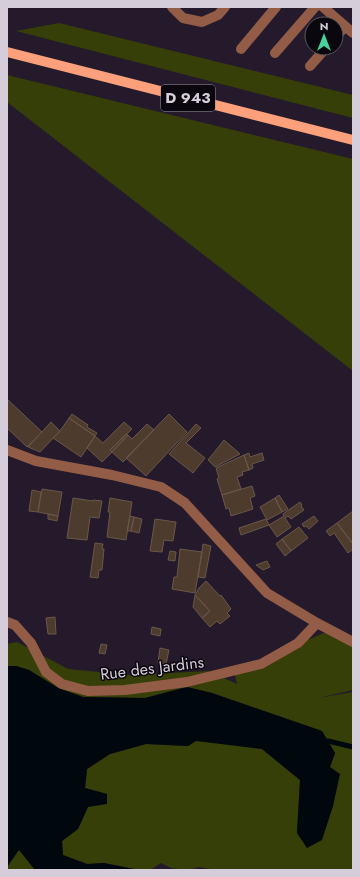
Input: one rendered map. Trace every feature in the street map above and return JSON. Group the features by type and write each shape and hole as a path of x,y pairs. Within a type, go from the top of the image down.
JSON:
{"main road":[{"name":"D 943","path":"7,52 353,140"}],"street":[{"path":"172,7 183,18 202,22 218,15 225,7"},
{"path":"241,49 276,7"},
{"path":"274,53 315,7"},
{"path":"322,7 353,34"},
{"path":"310,66 319,56"},
{"path":"7,450 36,461 112,475 161,487 185,503 267,593 317,623 353,642"},
{"name":"Rue des Jardins","path":"7,622 15,625 31,643 46,672 62,684 88,691 125,690 187,682 261,664 298,643 317,623"}],"green space":[{"path":"59,23 353,95 353,118 16,31"},
{"path":"7,75 353,159 353,371 7,102"},
{"path":"331,630 353,642 353,690 318,698 353,692 353,870 216,870 199,867 187,870 171,868 161,863 150,870 139,870 104,863 87,864 63,855 62,841 78,829 88,807 107,794 85,788 87,769 110,754 146,744 188,746 196,740 262,749 300,780 297,833 307,848 335,753 322,731 212,693 187,687 145,698 83,697 58,688 29,670 16,666 7,666 7,644 17,642 68,669 130,675 209,671 237,684 234,671"},
{"path":"19,849 35,870 7,870 7,867"}],"shaded area":[{"path":"7,666 16,666 29,670 58,688 83,697 145,698 187,687 212,693 322,731 335,753 330,767 340,774 333,806 322,840 307,848 297,833 300,780 262,749 196,741 188,746 146,744 110,754 87,769 85,788 107,794 107,804 88,807 78,829 62,841 63,855 87,864 104,863 139,870 35,870 19,850 7,867"}],"building":[{"path":"7,399 42,432 27,447 7,428"},
{"path":"72,414 88,425 87,427 97,433 95,436 69,418"},
{"path":"169,414 187,432 146,476 126,458"},
{"path":"69,418 95,436 81,457 53,438"},
{"path":"51,422 60,431 40,452 28,447"},
{"path":"124,422 132,429 110,450 112,452 102,462 87,448 95,436 103,443"},
{"path":"147,424 154,430 123,462 112,452 128,435 132,439"},
{"path":"196,424 201,428 186,443 205,458 193,473 169,454"},
{"path":"126,434 128,435 112,452 110,450"},
{"path":"224,440 240,454 215,467 208,460"},
{"path":"249,453 250,457 262,453 264,460 252,464 253,468 249,470 244,455"},
{"path":"244,455 249,470 242,472 243,475 237,477 241,489 222,495 217,479 219,478 216,468"},
{"path":"252,486 255,496 250,498 253,509 231,516 229,508 226,509 222,495"},
{"path":"42,489 62,492 58,516 38,512"},
{"path":"32,490 41,492 38,512 29,511"},
{"path":"279,495 288,509 282,512 275,498"},
{"path":"73,498 102,501 99,518 90,517 87,540 67,538"},
{"path":"110,498 132,502 126,540 107,537"},
{"path":"275,498 282,512 267,520 260,507"},
{"path":"300,502 304,510 291,519 288,516 285,518 291,527 277,537 269,525 284,516 283,514"},
{"path":"353,511 353,544 337,523"},
{"path":"48,514 58,516 57,521 48,519"},
{"path":"130,516 134,517 131,531 127,531"},
{"path":"314,516 318,521 309,529 306,526 304,527 302,524"},
{"path":"134,517 142,519 139,533 131,531"},
{"path":"155,519 176,522 173,541 164,540 162,552 150,551"},
{"path":"266,519 269,525 241,535 239,528"},
{"path":"337,523 353,544 353,549 348,553 334,533 330,536 326,531"},
{"path":"299,527 308,538 291,551 282,539"},
{"path":"282,539 291,551 285,556 276,544"},
{"path":"95,543 103,544 102,549 104,549 102,570 99,570 98,578 90,577"},
{"path":"203,544 211,546 205,578 198,577"},
{"path":"180,549 202,552 195,593 172,589 174,577 177,577"},
{"path":"170,551 176,552 175,561 168,560"},
{"path":"267,561 270,567 263,570 256,565"},
{"path":"206,581 220,596 221,595 231,609 227,613 230,616 220,624 217,621 210,627 202,618 210,611 195,595"},
{"path":"195,595 210,611 202,618 193,607"},
{"path":"55,617 56,634 48,634 46,618"},
{"path":"152,627 161,629 160,636 151,634"},
{"path":"101,644 107,645 105,654 99,653"},
{"path":"160,648 169,650 166,664 158,663"}],"waterway":[{"path":"328,741 353,747"}]}
